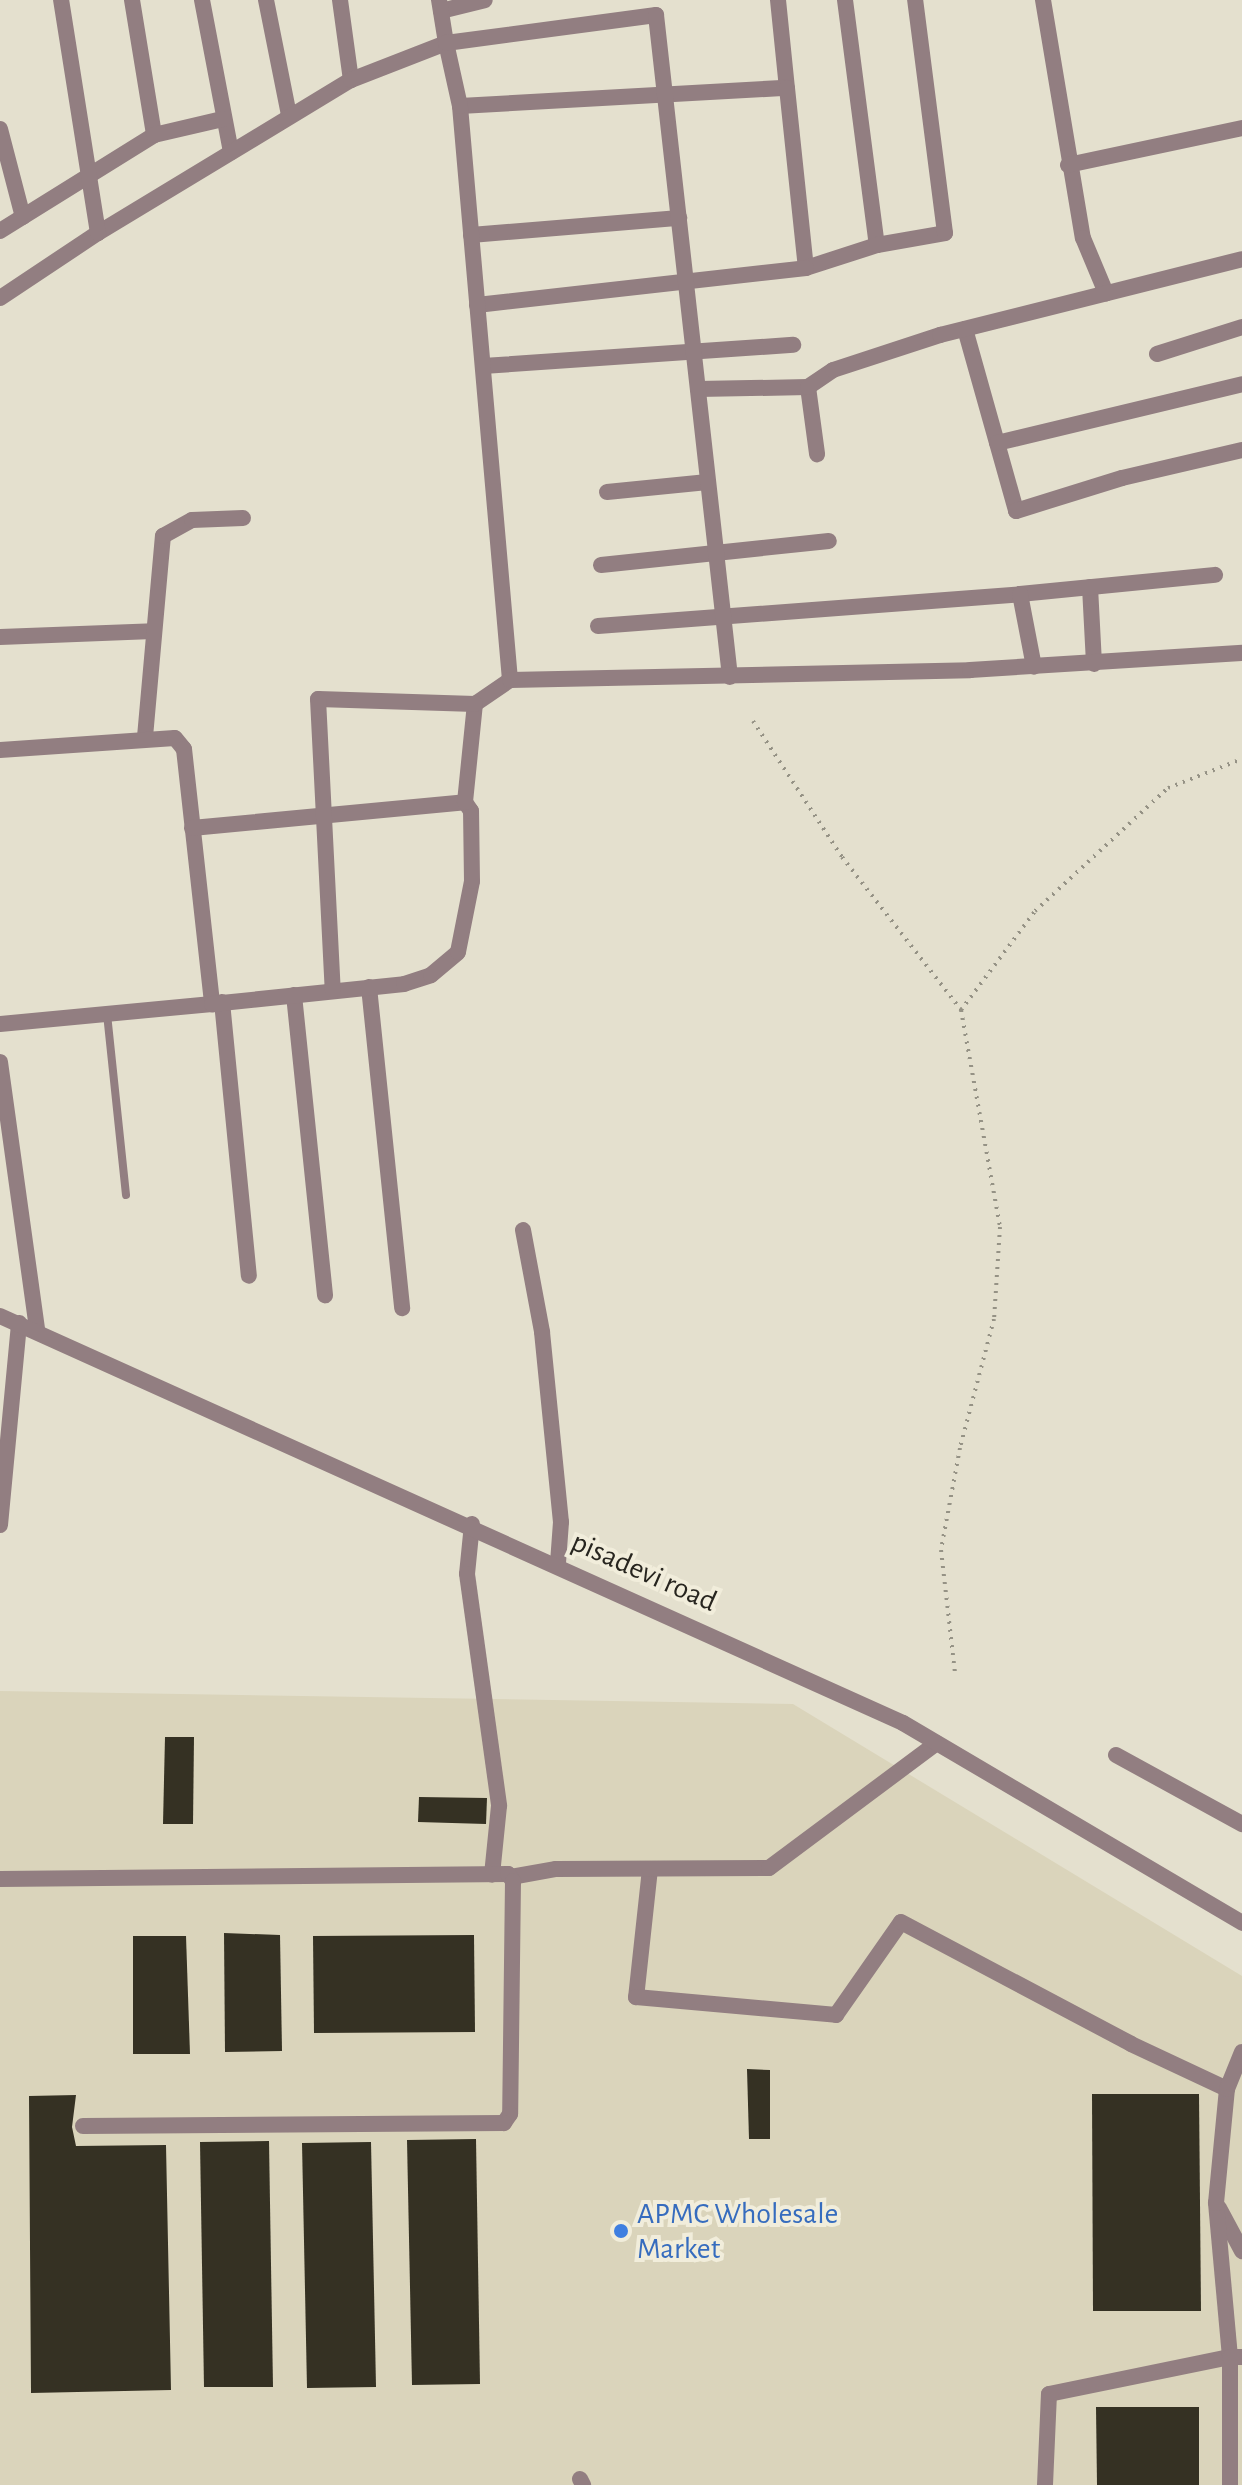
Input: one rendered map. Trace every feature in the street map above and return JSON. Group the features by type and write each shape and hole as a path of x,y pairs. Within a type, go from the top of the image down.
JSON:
{"street":[{"path":"61,0 98,233"},
{"path":"132,0 154,135"},
{"path":"202,0 231,152"},
{"path":"266,0 289,115"},
{"path":"340,0 351,80"},
{"path":"485,0 440,5 460,106 510,680"},
{"path":"778,0 806,268"},
{"path":"845,0 877,245"},
{"path":"477,305 806,268 877,245 945,233 915,0"},
{"path":"1043,0 1068,165 1083,238 1106,293"},
{"path":"0,298 98,233 351,80 446,43 656,15 730,677"},
{"path":"460,106 787,88"},
{"path":"0,231 154,135 223,119"},
{"path":"1068,165 1242,128"},
{"path":"0,129 23,217"},
{"path":"471,235 679,218"},
{"path":"698,389 808,387 833,370 965,329 1242,259"},
{"path":"1157,354 1242,327"},
{"path":"965,329 1016,511 1122,478 1242,450"},
{"path":"483,366 793,345"},
{"path":"997,443 1242,384"},
{"path":"808,387 817,454"},
{"path":"607,492 708,482"},
{"path":"145,737 163,536 192,520 243,518"},
{"path":"601,565 829,541"},
{"path":"598,626 723,619 1215,575"},
{"path":"1090,587 1094,664"},
{"path":"1020,594 1034,667"},
{"path":"0,637 153,631"},
{"path":"333,991 318,699 475,704 510,680 730,677 1034,667 1242,653"},
{"path":"0,1024 369,987 431,975 458,952 472,881 471,811 465,802 475,704"},
{"path":"0,750 145,737 175,738 184,749 249,1276"},
{"path":"192,828 465,802"},
{"path":"369,987 402,1308"},
{"path":"294,995 325,1295"},
{"path":"0,1062 37,1330"},
{"path":"523,1230 542,1332 561,1522 558,1563"},
{"name":"pisadevi road","path":"0,1316 558,1563 937,1743 1242,1923"},
{"path":"0,1525 19,1323"},
{"path":"472,1524 467,1574 499,1806 492,1875"},
{"path":"0,1879 511,1877 556,1869 769,1868 937,1743"},
{"path":"1116,1755 1242,1824"},
{"path":"650,1869 636,1997 836,2015 901,1922 1131,2044 1227,2089"},
{"path":"83,2126 504,2123 510,2114 511,1877"},
{"path":"1230,2485 1236,2357 1216,2203 1227,2089 1242,2052"},
{"path":"1216,2203 1242,2251"},
{"path":"1045,2485 1049,2394 1236,2357"}],"lane":[{"path":"107,1014 126,1195"}],"path":[{"path":"753,721 842,857 961,1010 1000,1227 994,1319 960,1448 941,1550 955,1673"},
{"path":"961,1010 1035,911 1168,788 1242,759"}],"shaded area":[{"name":"APMC Wholesale Market","path":"0,1691 793,1704 1242,1976 1242,2485 0,2485"}],"building":[{"path":"165,1737 194,1737 193,1824 163,1824"},
{"path":"419,1797 487,1798 486,1824 418,1822"},
{"path":"224,1933 280,1935 282,2051 225,2052"},
{"path":"474,1935 475,2032 314,2033 313,1936"},
{"path":"133,1936 186,1936 190,2054 133,2054"},
{"path":"747,2069 770,2070 770,2139 749,2139"},
{"path":"1092,2094 1199,2094 1201,2311 1093,2311"},
{"path":"76,2095 72,2127 76,2146 166,2145 171,2390 31,2393 29,2096"},
{"path":"476,2139 480,2384 412,2385 407,2140"},
{"path":"269,2141 273,2387 204,2387 200,2142"},
{"path":"371,2142 376,2387 307,2388 302,2143"},
{"path":"1096,2407 1199,2407 1199,2485 1097,2485"}],"place":[{"name":"APMC Wholesale Market","path":"621,2231"}]}
